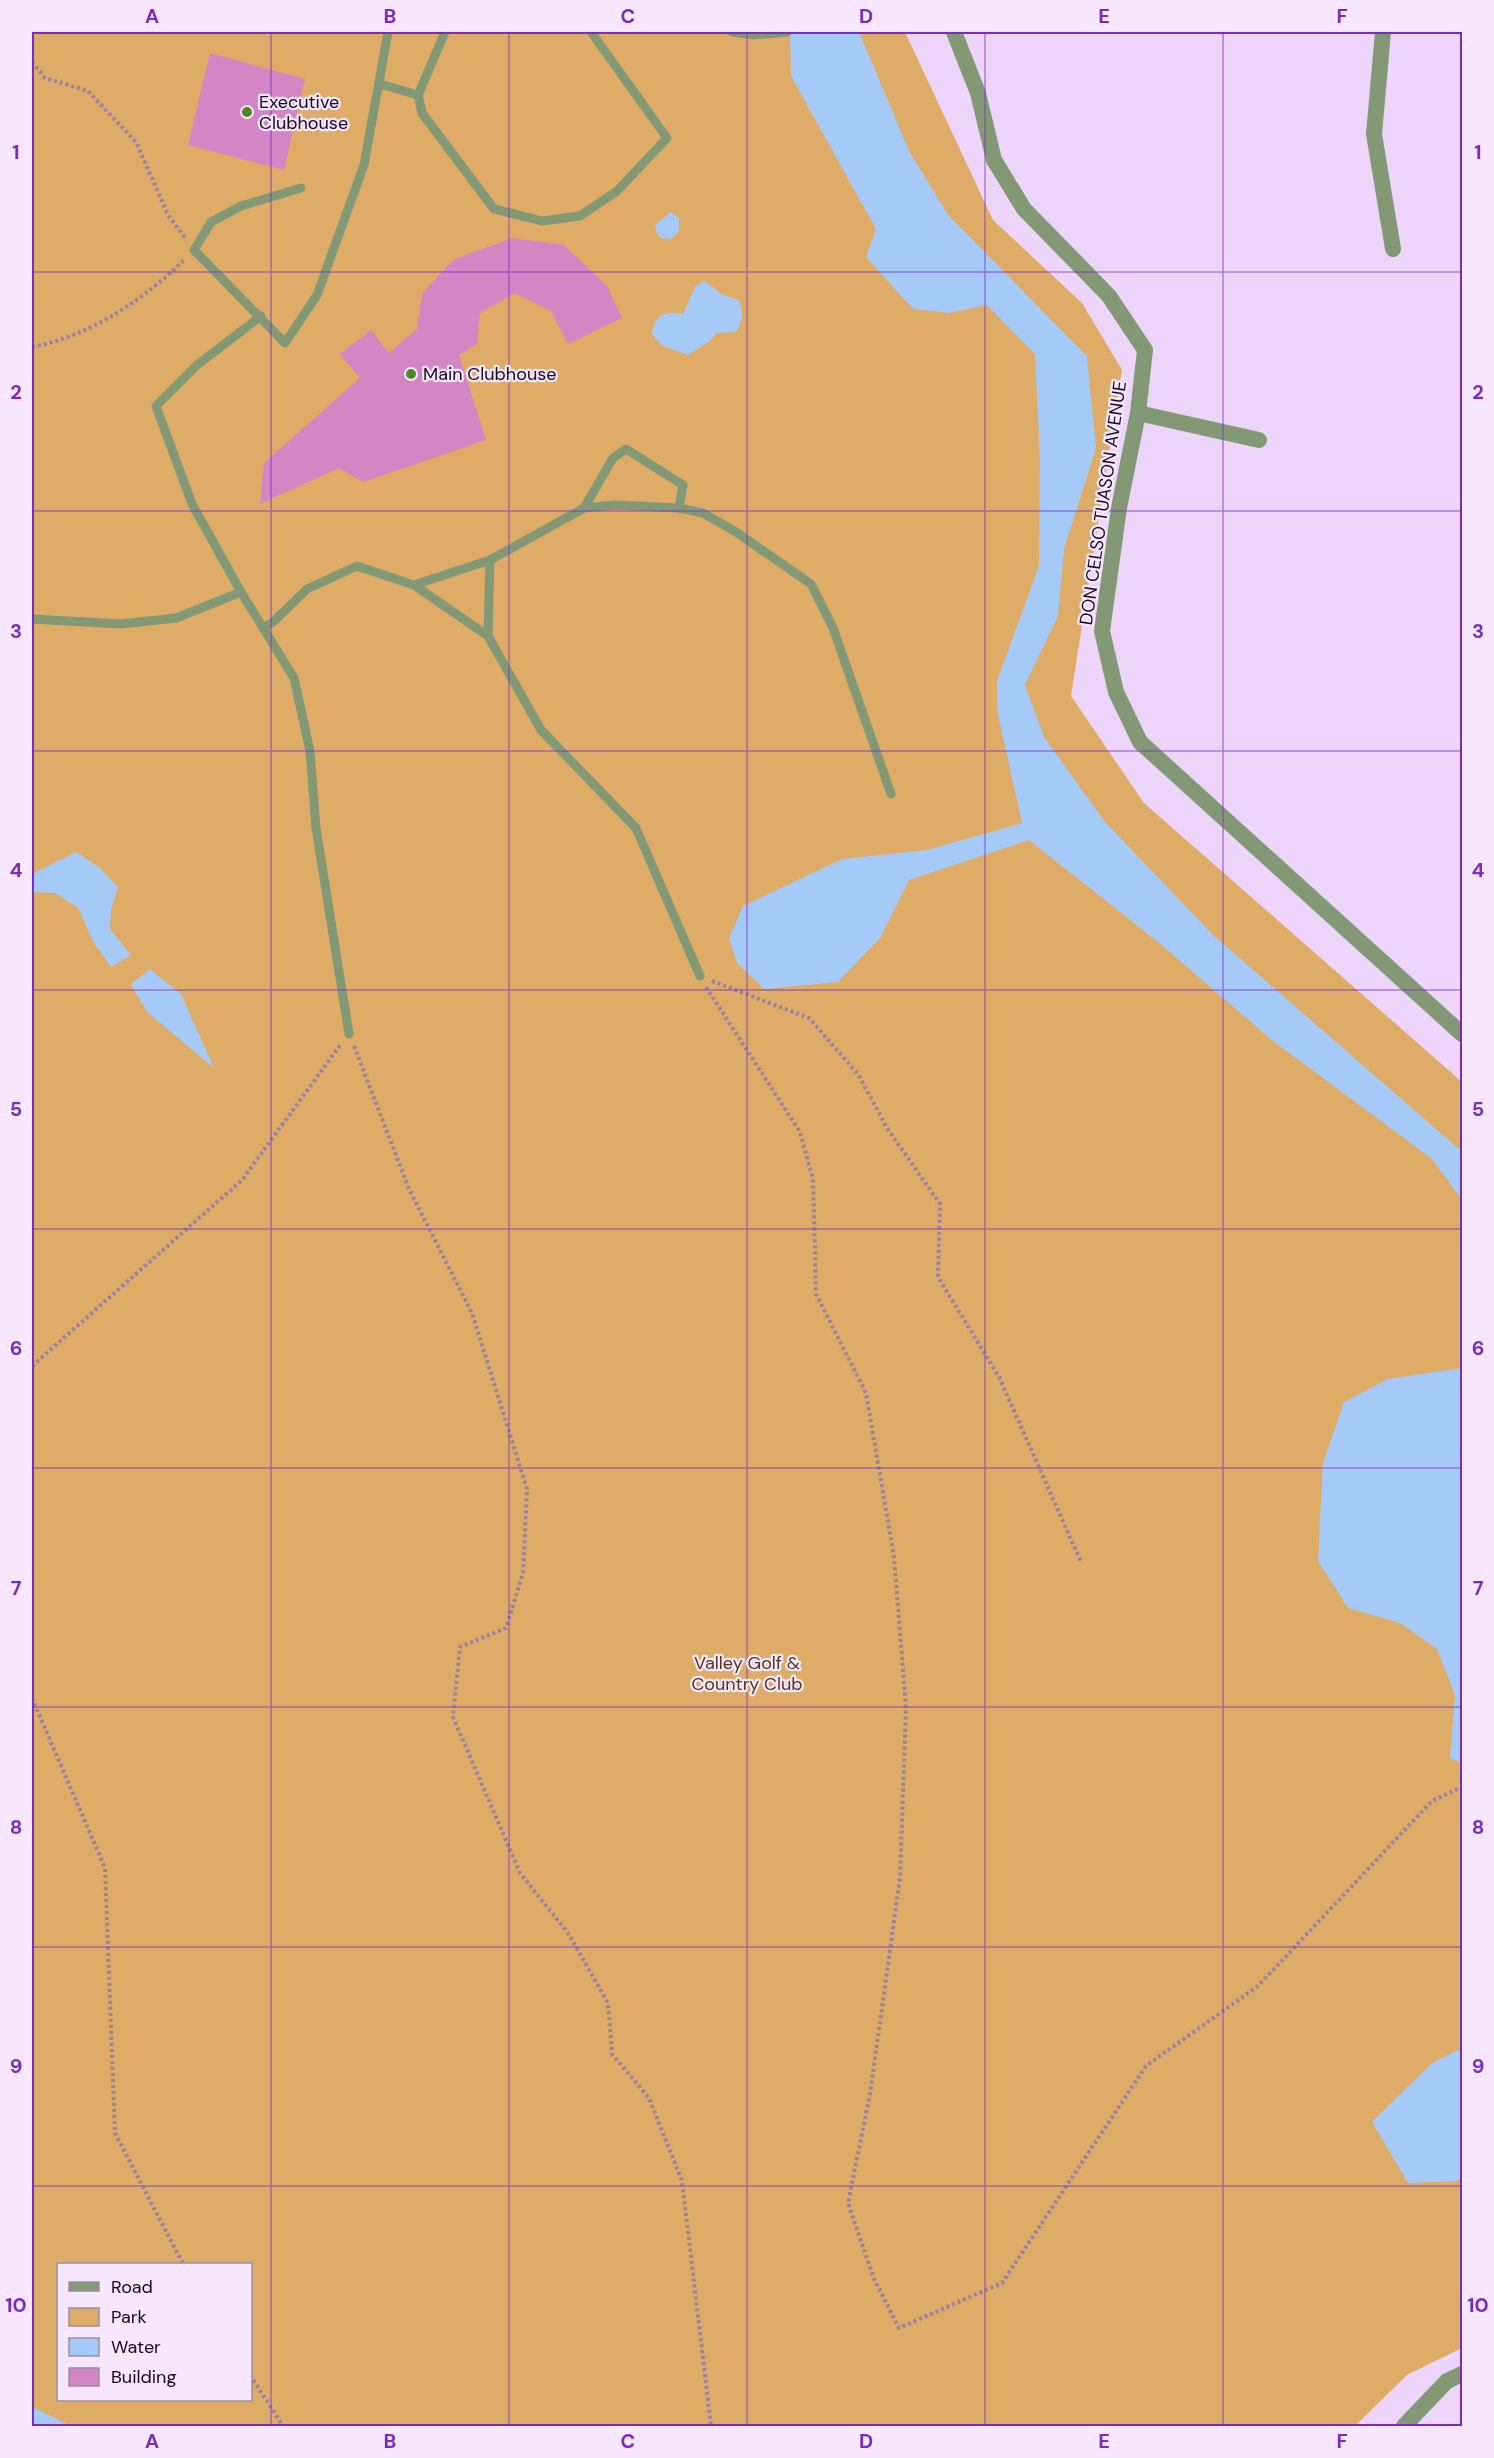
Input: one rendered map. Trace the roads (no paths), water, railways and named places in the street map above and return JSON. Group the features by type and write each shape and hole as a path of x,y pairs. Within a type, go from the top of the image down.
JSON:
{"street":[{"name":"DON CELSO TUASON AVENUE","path":"954,32 978,93 994,159 1024,209 1109,296 1145,350 1138,413 1119,508 1102,631 1116,692 1140,742 1462,1034"},
{"path":"1383,32 1374,134 1392,249"},
{"path":"1138,413 1259,440"},
{"path":"1404,2427 1446,2381 1462,2374"}],"lane":[{"path":"301,188 241,206 211,222 195,250 285,343 317,295 364,165 388,32"},
{"path":"445,32 418,95 422,113 494,209 542,221 580,216 617,191 667,138 591,32"},
{"path":"732,32 754,35 787,32"},
{"path":"380,84 418,95"},
{"path":"261,316 197,364 156,406 192,504 240,592 294,678 310,751 316,828 349,1034"},
{"path":"584,508 613,458 626,449 683,485 680,508"},
{"path":"414,585 490,560 584,508 615,505 680,508 703,513 736,532 811,584 833,628 891,794"},
{"path":"488,636 490,560"},
{"path":"263,628 273,622 307,589 357,566 414,585 488,636 541,730 636,828 700,976"},
{"path":"32,619 121,624 176,618 240,592"}],"water":[{"path":"790,32 859,32 910,153 949,216 1087,356 1096,448 1064,549 1058,616 1025,685 1044,737 1105,822 1212,934 1460,1150 1462,1200 1432,1159 1273,1041 1158,942 1029,840 909,880 880,938 838,982 764,989 737,963 729,938 743,906 842,859 927,850 1022,823 997,710 997,681 1039,566 1040,460 1035,354 987,305 949,313 913,309 866,257 876,229 791,76"},
{"path":"671,212 679,218 679,231 671,239 661,238 657,234 655,225"},
{"path":"704,281 722,294 740,301 742,318 737,332 716,333 711,340 688,355 661,345 652,334 655,322 662,315 683,314 695,287"},
{"path":"76,852 99,867 118,887 111,909 110,929 131,955 111,967 94,943 78,908 55,893 32,892 32,874"},
{"path":"150,969 181,994 214,1068 147,1012 131,984"},
{"path":"1462,1368 1462,1763 1450,1758 1455,1695 1437,1649 1400,1623 1348,1608 1318,1561 1323,1463 1344,1402 1388,1379"},
{"path":"1462,2048 1462,2178 1456,2181 1408,2183 1372,2122 1432,2063"},
{"path":"32,2407 69,2425 69,2426 32,2426"}],"place":[{"name":"Executive Clubhouse","path":"247,112"},
{"name":"Main Clubhouse","path":"411,374"}],"park label":[{"name":"Valley Golf & Country Club","path":"747,1673"}]}
